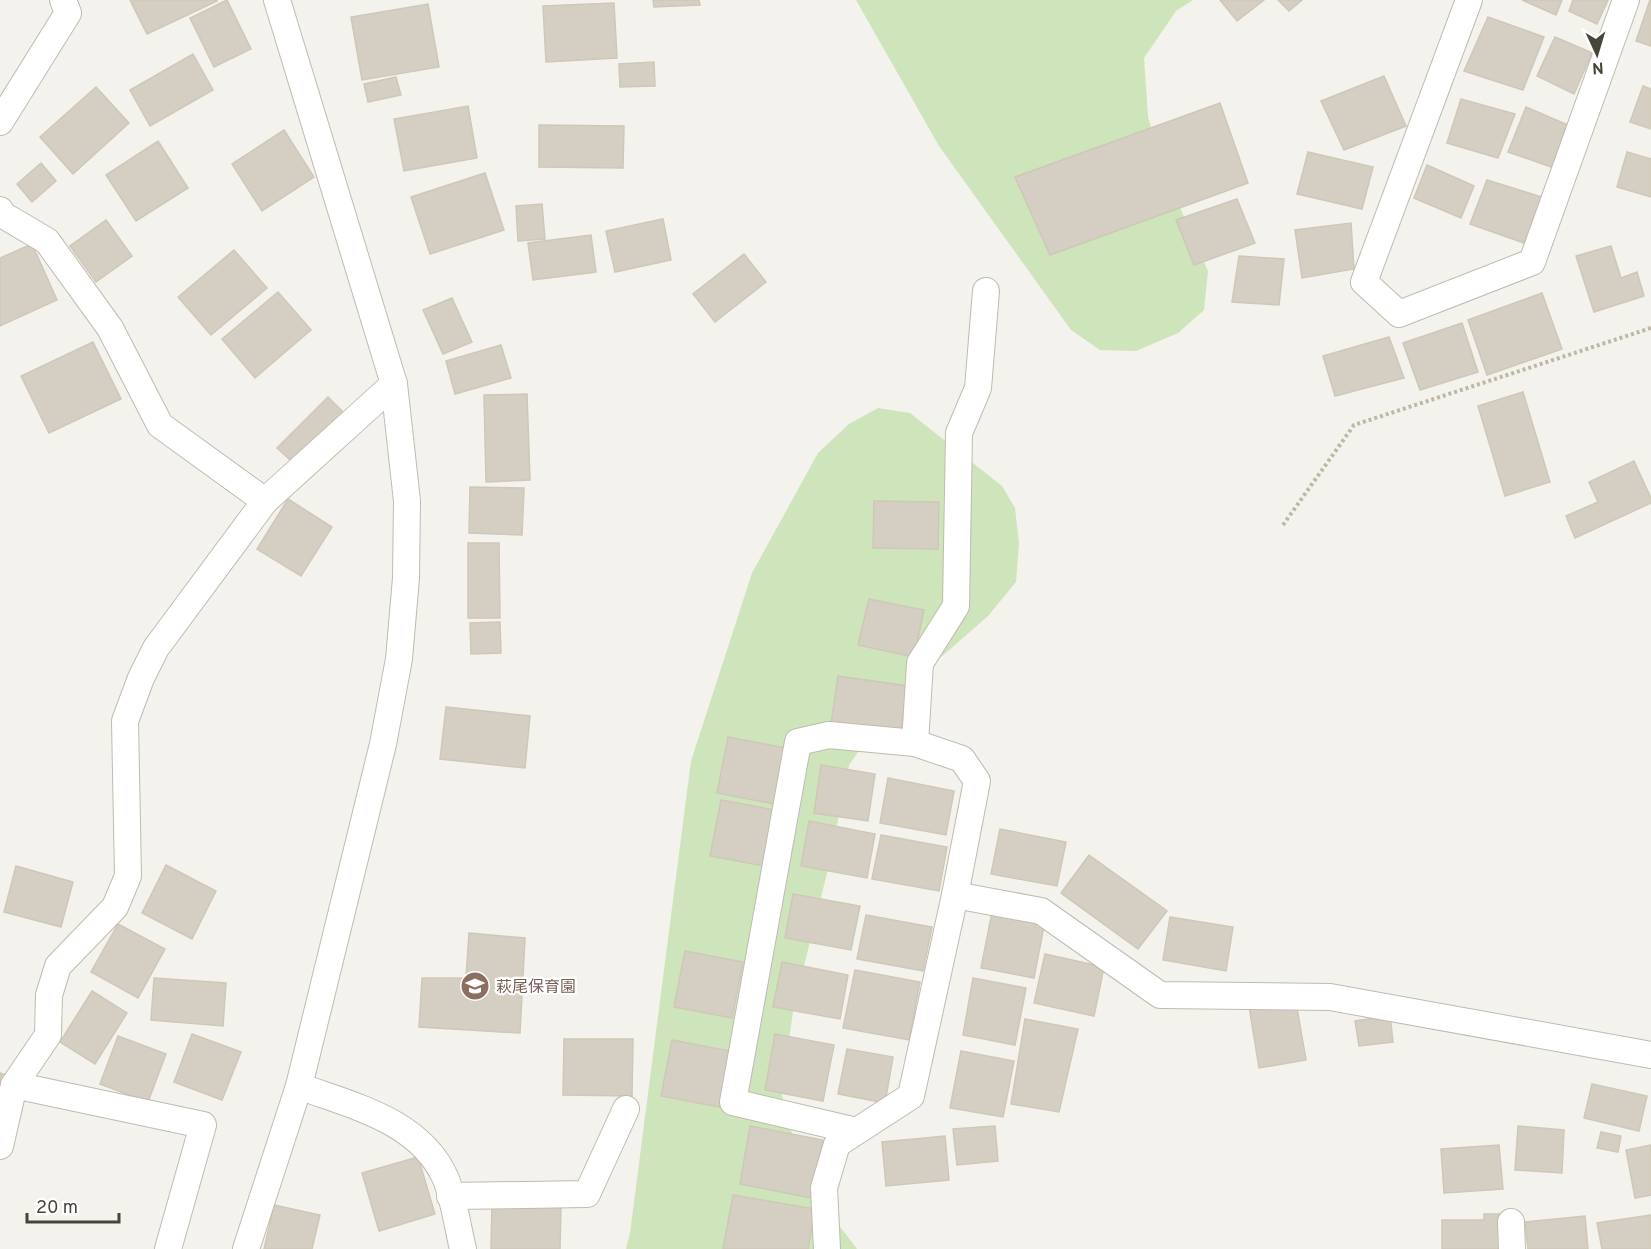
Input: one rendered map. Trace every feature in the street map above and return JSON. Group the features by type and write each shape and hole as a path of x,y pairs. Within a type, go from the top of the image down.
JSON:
{"street":[{"path":"0,122 68,13 63,0"},
{"path":"246,1249 299,1086 383,744 399,659 406,578 407,501 394,384 277,0"},
{"path":"1469,0 1364,282 1399,314 1532,262 1626,0"},
{"path":"0,210 3,215 47,241 110,328 160,425 265,501"},
{"path":"915,743 920,663 956,606 959,433 978,388 986,291"},
{"path":"0,1146 14,1085 48,1035 49,995 58,966 114,907 128,876 125,721 141,678 156,648 265,501 394,384"},
{"path":"827,1249 825,1188 837,1144 911,1096 956,895 977,781 962,759 915,743 829,735 798,742 733,1102 856,1131"},
{"path":"956,895 1041,911 1160,995 1330,997 1651,1055"},
{"path":"14,1085 203,1125 168,1249"},
{"path":"299,1086 389,1119 425,1147 445,1177 463,1249"},
{"path":"450,1196 587,1194 626,1109"},
{"path":"1511,1222 1512,1249"}],"path":[{"path":"1283,525 1354,425 1651,328"}],"green space":[{"path":"856,0 1193,0 1176,11 1144,58 1148,116 1159,160 1208,271 1204,310 1178,333 1136,351 1100,350 1071,330 939,146"},
{"path":"878,408 910,413 1002,486 1015,508 1019,543 1016,582 988,616 899,694 849,765 828,869 794,1006 781,1091 804,1179 857,1249 626,1249 630,1233 691,761 752,573 818,453 849,424"}],"building":[{"path":"130,0 217,0 217,1 147,34"},
{"path":"227,0 251,49 214,67 190,18"},
{"path":"653,0 699,0 700,5 654,7"},
{"path":"1220,0 1264,0 1237,21"},
{"path":"1278,0 1302,0 1289,11"},
{"path":"1522,0 1562,0 1556,15"},
{"path":"1573,0 1608,0 1597,24 1569,11"},
{"path":"1651,0 1651,46 1636,41"},
{"path":"614,3 617,58 546,62 543,6"},
{"path":"428,4 439,67 362,80 351,17"},
{"path":"1488,17 1544,37 1523,90 1464,71"},
{"path":"1555,37 1592,53 1574,94 1537,76"},
{"path":"193,54 213,90 150,126 130,90"},
{"path":"654,62 655,86 620,87 619,64"},
{"path":"1384,76 1406,126 1344,150 1321,101"},
{"path":"396,77 401,95 368,102 364,84"},
{"path":"1643,86 1651,89 1651,129 1630,122"},
{"path":"96,87 129,123 73,174 40,137"},
{"path":"1461,99 1515,114 1498,158 1447,143"},
{"path":"1220,103 1248,183 1050,255 1015,177"},
{"path":"468,106 477,158 404,171 394,119"},
{"path":"1526,107 1570,126 1554,168 1508,152"},
{"path":"539,125 624,126 623,168 539,167"},
{"path":"284,130 314,177 262,211 232,164"},
{"path":"158,141 188,188 136,221 106,175"},
{"path":"1308,152 1373,167 1362,209 1297,194"},
{"path":"1627,152 1651,159 1651,197 1617,187"},
{"path":"41,163 56,181 32,202 17,184"},
{"path":"1427,165 1474,186 1461,218 1414,198"},
{"path":"485,173 504,230 430,254 411,197"},
{"path":"1487,180 1545,198 1524,243 1470,224"},
{"path":"1237,199 1255,243 1194,265 1176,220"},
{"path":"542,204 545,239 518,241 516,206"},
{"path":"663,219 671,260 615,272 606,231"},
{"path":"106,220 132,256 96,282 70,246"},
{"path":"1351,223 1354,269 1302,278 1295,230"},
{"path":"591,235 596,272 533,280 528,243"},
{"path":"32,244 57,300 0,326 0,258"},
{"path":"1611,246 1621,278 1637,272 1644,296 1594,312 1576,256"},
{"path":"234,250 267,288 211,335 178,297"},
{"path":"744,254 766,282 715,322 693,294"},
{"path":"1239,256 1284,259 1279,305 1232,302"},
{"path":"278,292 311,330 255,378 222,339"},
{"path":"1542,293 1562,349 1487,375 1468,320"},
{"path":"452,298 472,342 443,354 423,310"},
{"path":"1462,323 1478,372 1420,390 1403,343"},
{"path":"1389,337 1404,378 1335,396 1323,356"},
{"path":"93,342 121,399 49,433 21,376"},
{"path":"501,345 511,378 455,394 446,361"},
{"path":"1523,392 1550,482 1505,496 1478,406"},
{"path":"527,394 530,480 486,482 484,395"},
{"path":"328,397 349,418 298,467 277,448"},
{"path":"1634,461 1651,498 1651,503 1575,538 1566,516 1598,502 1589,482"},
{"path":"470,487 524,488 522,535 469,533"},
{"path":"288,499 332,527 301,576 257,549"},
{"path":"874,501 939,502 938,549 873,548"},
{"path":"468,543 499,543 500,618 468,618"},
{"path":"869,599 924,610 914,657 858,645"},
{"path":"500,622 501,653 471,654 470,623"},
{"path":"838,676 908,686 900,734 831,724"},
{"path":"446,707 530,716 525,768 440,759"},
{"path":"728,737 786,748 775,804 717,793"},
{"path":"821,765 875,774 868,821 814,813"},
{"path":"888,778 954,791 946,835 880,823"},
{"path":"721,800 780,811 769,867 710,856"},
{"path":"809,821 875,834 867,878 801,866"},
{"path":"1000,829 1066,842 1057,886 991,874"},
{"path":"881,835 947,847 939,891 872,879"},
{"path":"1089,855 1167,911 1138,949 1061,893"},
{"path":"166,865 216,891 192,939 142,913"},
{"path":"16,866 73,882 61,927 4,912"},
{"path":"793,894 860,906 851,950 785,938"},
{"path":"992,912 1045,921 1034,978 981,968"},
{"path":"866,915 932,927 923,971 857,959"},
{"path":"1170,917 1233,927 1226,971 1163,960"},
{"path":"118,924 165,949 138,998 91,972"},
{"path":"469,933 525,938 520,1033 419,1027 422,978 466,978"},
{"path":"685,951 743,962 732,1018 674,1007"},
{"path":"1045,954 1104,967 1094,1016 1034,1003"},
{"path":"782,962 848,975 840,1019 773,1007"},
{"path":"855,970 920,982 909,1040 843,1028"},
{"path":"154,978 226,983 223,1026 151,1020"},
{"path":"973,978 1026,988 1015,1045 963,1035"},
{"path":"92,991 127,1013 95,1064 60,1042"},
{"path":"1248,1000 1297,1008 1306,1060 1259,1068"},
{"path":"1390,1016 1393,1042 1359,1046 1355,1021"},
{"path":"1025,1019 1078,1029 1059,1112 1011,1104"},
{"path":"192,1034 241,1052 222,1100 174,1082"},
{"path":"775,1034 834,1045 823,1101 765,1090"},
{"path":"118,1036 166,1054 148,1102 100,1084"},
{"path":"564,1039 633,1039 632,1096 563,1095"},
{"path":"672,1040 730,1051 720,1107 661,1096"},
{"path":"847,1049 893,1057 885,1103 838,1094"},
{"path":"961,1051 1014,1061 1003,1117 950,1108"},
{"path":"0,1073 6,1075 0,1102"},
{"path":"1592,1084 1647,1096 1639,1131 1584,1118"},
{"path":"750,1126 823,1140 812,1198 740,1184"},
{"path":"995,1126 998,1161 957,1165 953,1129"},
{"path":"1518,1126 1564,1130 1562,1173 1515,1170"},
{"path":"1601,1132 1621,1136 1618,1152 1597,1148"},
{"path":"945,1136 949,1180 886,1186 882,1142"},
{"path":"1499,1145 1503,1189 1444,1193 1441,1149"},
{"path":"1651,1145 1651,1195 1635,1198 1626,1150"},
{"path":"418,1157 435,1214 379,1231 362,1173"},
{"path":"733,1195 815,1209 808,1249 723,1249"},
{"path":"492,1203 561,1203 560,1249 491,1249"},
{"path":"274,1205 320,1215 312,1249 264,1249"},
{"path":"1484,1214 1504,1214 1503,1249 1442,1249 1442,1220 1484,1220"},
{"path":"1651,1215 1651,1249 1602,1249 1597,1223"},
{"path":"1585,1216 1588,1249 1528,1249 1525,1222"}],"place":[{"name":"萩尾保育園","path":"475,986"}]}
